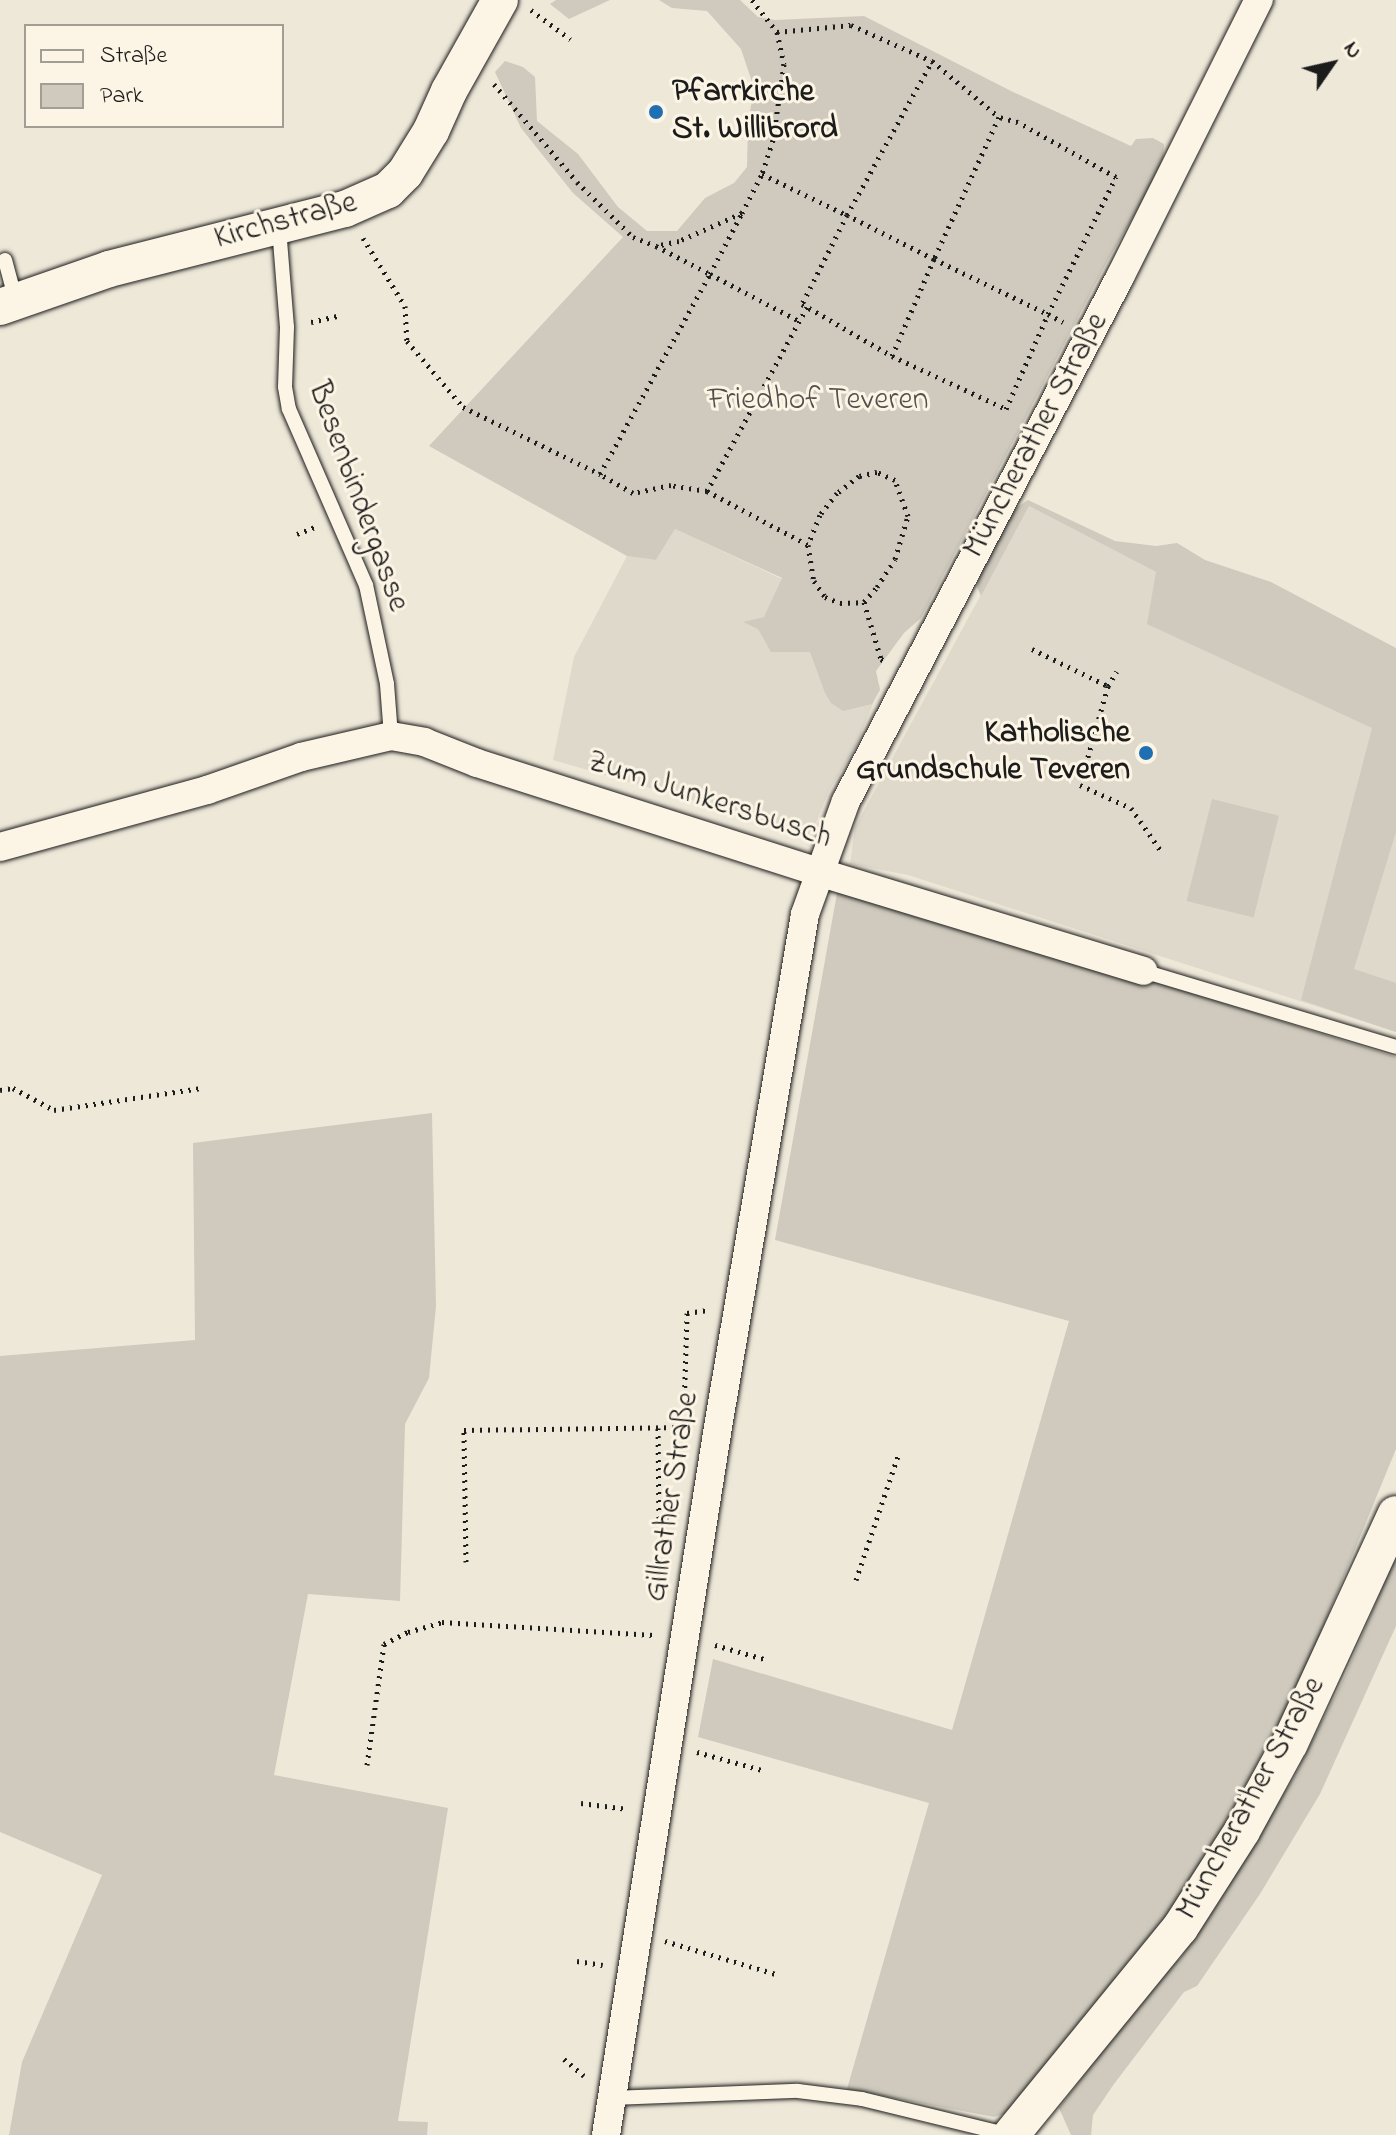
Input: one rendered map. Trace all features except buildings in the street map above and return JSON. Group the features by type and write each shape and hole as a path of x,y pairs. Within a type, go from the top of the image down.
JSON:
{"street":[{"name":"Müncherather Straße","path":"818,872 846,801 1089,336 1259,0"},
{"name":"Kirchstraße","path":"8,304 141,260 345,209 388,190 405,173 516,5"},
{"name":"Zum Junkersbusch","path":"0,847 207,790 301,757 391,736 424,742 477,763 818,872 1143,971"},
{"name":"Gillrather Straße","path":"606,2135 718,1427 805,914 818,872"},
{"name":"Müncherather Straße","path":"1010,2135 1180,1928 1242,1831 1290,1743 1396,1514"}],"lane":[{"name":"Besenbindergasse","path":"279,227 287,327 285,387 289,409 366,585 387,684 391,736"},
{"name":"Kirchstraße","path":"5,260 8,304"},
{"name":"Zum Junkersbusch","path":"1143,971 1396,1047"},
{"path":"612,2098 798,2091 862,2099 1010,2135"}],"path":[{"path":"600,474 742,213 762,174 773,140 784,64 777,32 752,0"},
{"path":"516,5 570,39"},
{"path":"777,32 851,25 932,61 999,117 1018,122 1116,177 1048,314 1006,409 892,356 802,304 932,61"},
{"path":"489,79 577,182 633,237 799,321"},
{"path":"892,356 999,117"},
{"path":"762,174 1089,336"},
{"path":"345,209 405,306 407,341 463,407 633,493 671,485 707,491 808,545"},
{"path":"656,246 679,241 742,213"},
{"path":"707,491 807,307"},
{"path":"877,472 895,480 908,516 900,546 877,587 864,602 840,603 825,597 814,581 808,545 820,515 837,493 859,476 877,472"},
{"path":"864,602 881,659 909,680"},
{"path":"1032,649 1108,686"},
{"path":"1117,671 1108,686 1080,785 1131,808 1161,851"},
{"path":"0,1090 13,1088 54,1110 201,1088"},
{"path":"684,1411 687,1313 739,1306"},
{"path":"466,1562 464,1430 718,1427"},
{"path":"658,1428 659,1518 703,1523"},
{"path":"856,1580 898,1456"},
{"path":"367,1765 384,1644 408,1632 442,1622 685,1637 768,1660"},
{"path":"668,1745 762,1770"},
{"path":"581,1803 657,1813"},
{"path":"638,1932 779,1975"}],"shaded area":[{"name":"Katholische Grundschule Teveren","path":"1029,506 1156,572 1396,679 1396,1032 908,875 850,864 855,827"},
{"path":"675,529 782,579 880,686 856,746 829,791 814,827 816,836 553,760 574,657 627,556 656,560"}],"green space":[{"path":"556,0 610,0 569,19 550,4"},
{"name":"Friedhof Teveren","path":"659,0 740,0 758,17 775,20 864,16 1013,92 1131,146 1136,139 1153,138 1164,144 1163,165 1108,260 921,618 904,633 876,671 880,690 872,704 843,711 831,703 825,693 810,652 771,652 758,629 743,622 764,617 782,578 675,529 656,560 627,556 429,446 623,237 573,193 521,128 495,72 505,61 523,67 535,77 537,121 578,154 618,207 647,231 677,231 705,198 734,183 747,167 748,123 754,88 741,49 707,11 672,8"},
{"path":"1028,500 1115,541 1156,546 1177,543 1205,560 1271,582 1396,648 1396,832 1354,969 1396,983 1396,1032 1301,1000 1372,728 1147,624 1156,572 1029,506 981,596 977,587 980,573 1005,516"},
{"path":"1212,799 1279,816 1254,918 1187,901"},
{"path":"837,893 1111,968 1396,1057 1396,1449 1301,1681 1208,1855 1144,1950 1007,2113 994,2117 847,2089 929,1803 698,1737 713,1659 952,1730 1069,1321 775,1240"},
{"path":"432,1113 436,1306 429,1378 405,1424 400,1601 308,1594 274,1775 448,1808 398,2121 428,2122 427,2135 9,2135 22,2062 102,1875 0,1832 0,1356 195,1340 193,1143"},
{"path":"1396,1556 1396,1626 1320,1794 1260,1894 1197,1986 1184,1992 1093,2115 1091,2135 1071,2135 1059,2108 1165,1969 1180,1959 1293,1779 1344,1678"}],"place":[{"name":"Pfarrkirche St. Willibrord","path":"656,112"},
{"name":"Katholische Grundschule Teveren","path":"1146,753"}]}
